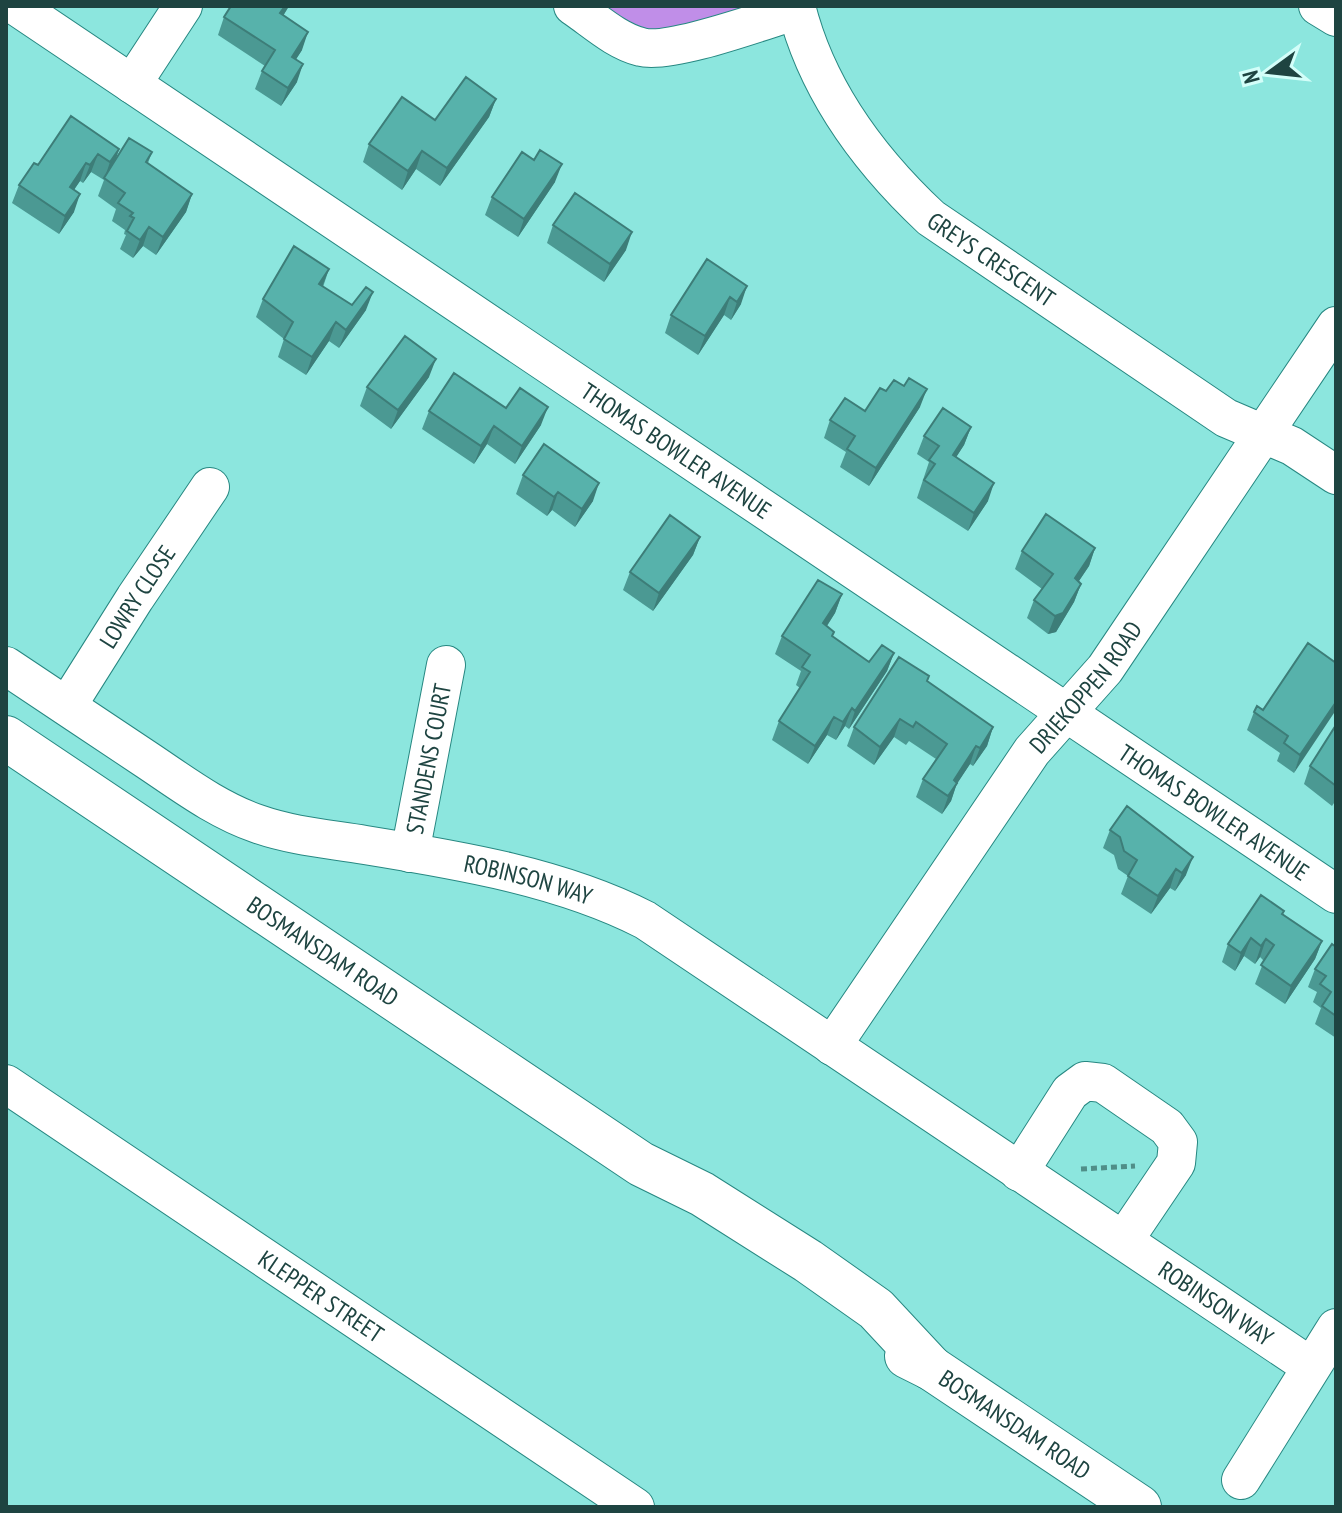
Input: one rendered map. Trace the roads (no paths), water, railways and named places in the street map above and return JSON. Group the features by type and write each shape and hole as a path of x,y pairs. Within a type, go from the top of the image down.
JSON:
{"main road":[{"name":"BOSMANSDAM ROAD","path":"6,738 641,1164 690,1210 856,1330 931,1368 1139,1507"}],"street":[{"name":"THOMAS BOWLER AVENUE","path":"16,6 1336,894"},
{"path":"132,84 183,6"},
{"name":"GREYS CRESCENT","path":"573,6 619,37 643,48 670,48 796,8 810,50 848,124 900,189 931,218 1226,418 1292,446 1336,475"},
{"path":"1318,6 1336,17"},
{"name":"DRIEKOPPEN ROAD","path":"832,1046 1032,751 1105,669 1336,326"},
{"name":"LOWRY CLOSE","path":"67,706 210,487"},
{"name":"STANDENS COURT","path":"410,853 446,665"},
{"name":"ROBINSON WAY","path":"6,666 227,812 259,825 565,886 614,904 645,920 1310,1366"},
{"path":"1019,1172 1070,1092 1077,1085 1093,1080 1103,1083 1174,1134 1179,1152 1176,1163 1124,1240"},
{"name":"KLEPPER STREET","path":"6,1084 635,1507"},
{"path":"1241,1480 1336,1328"}]}
